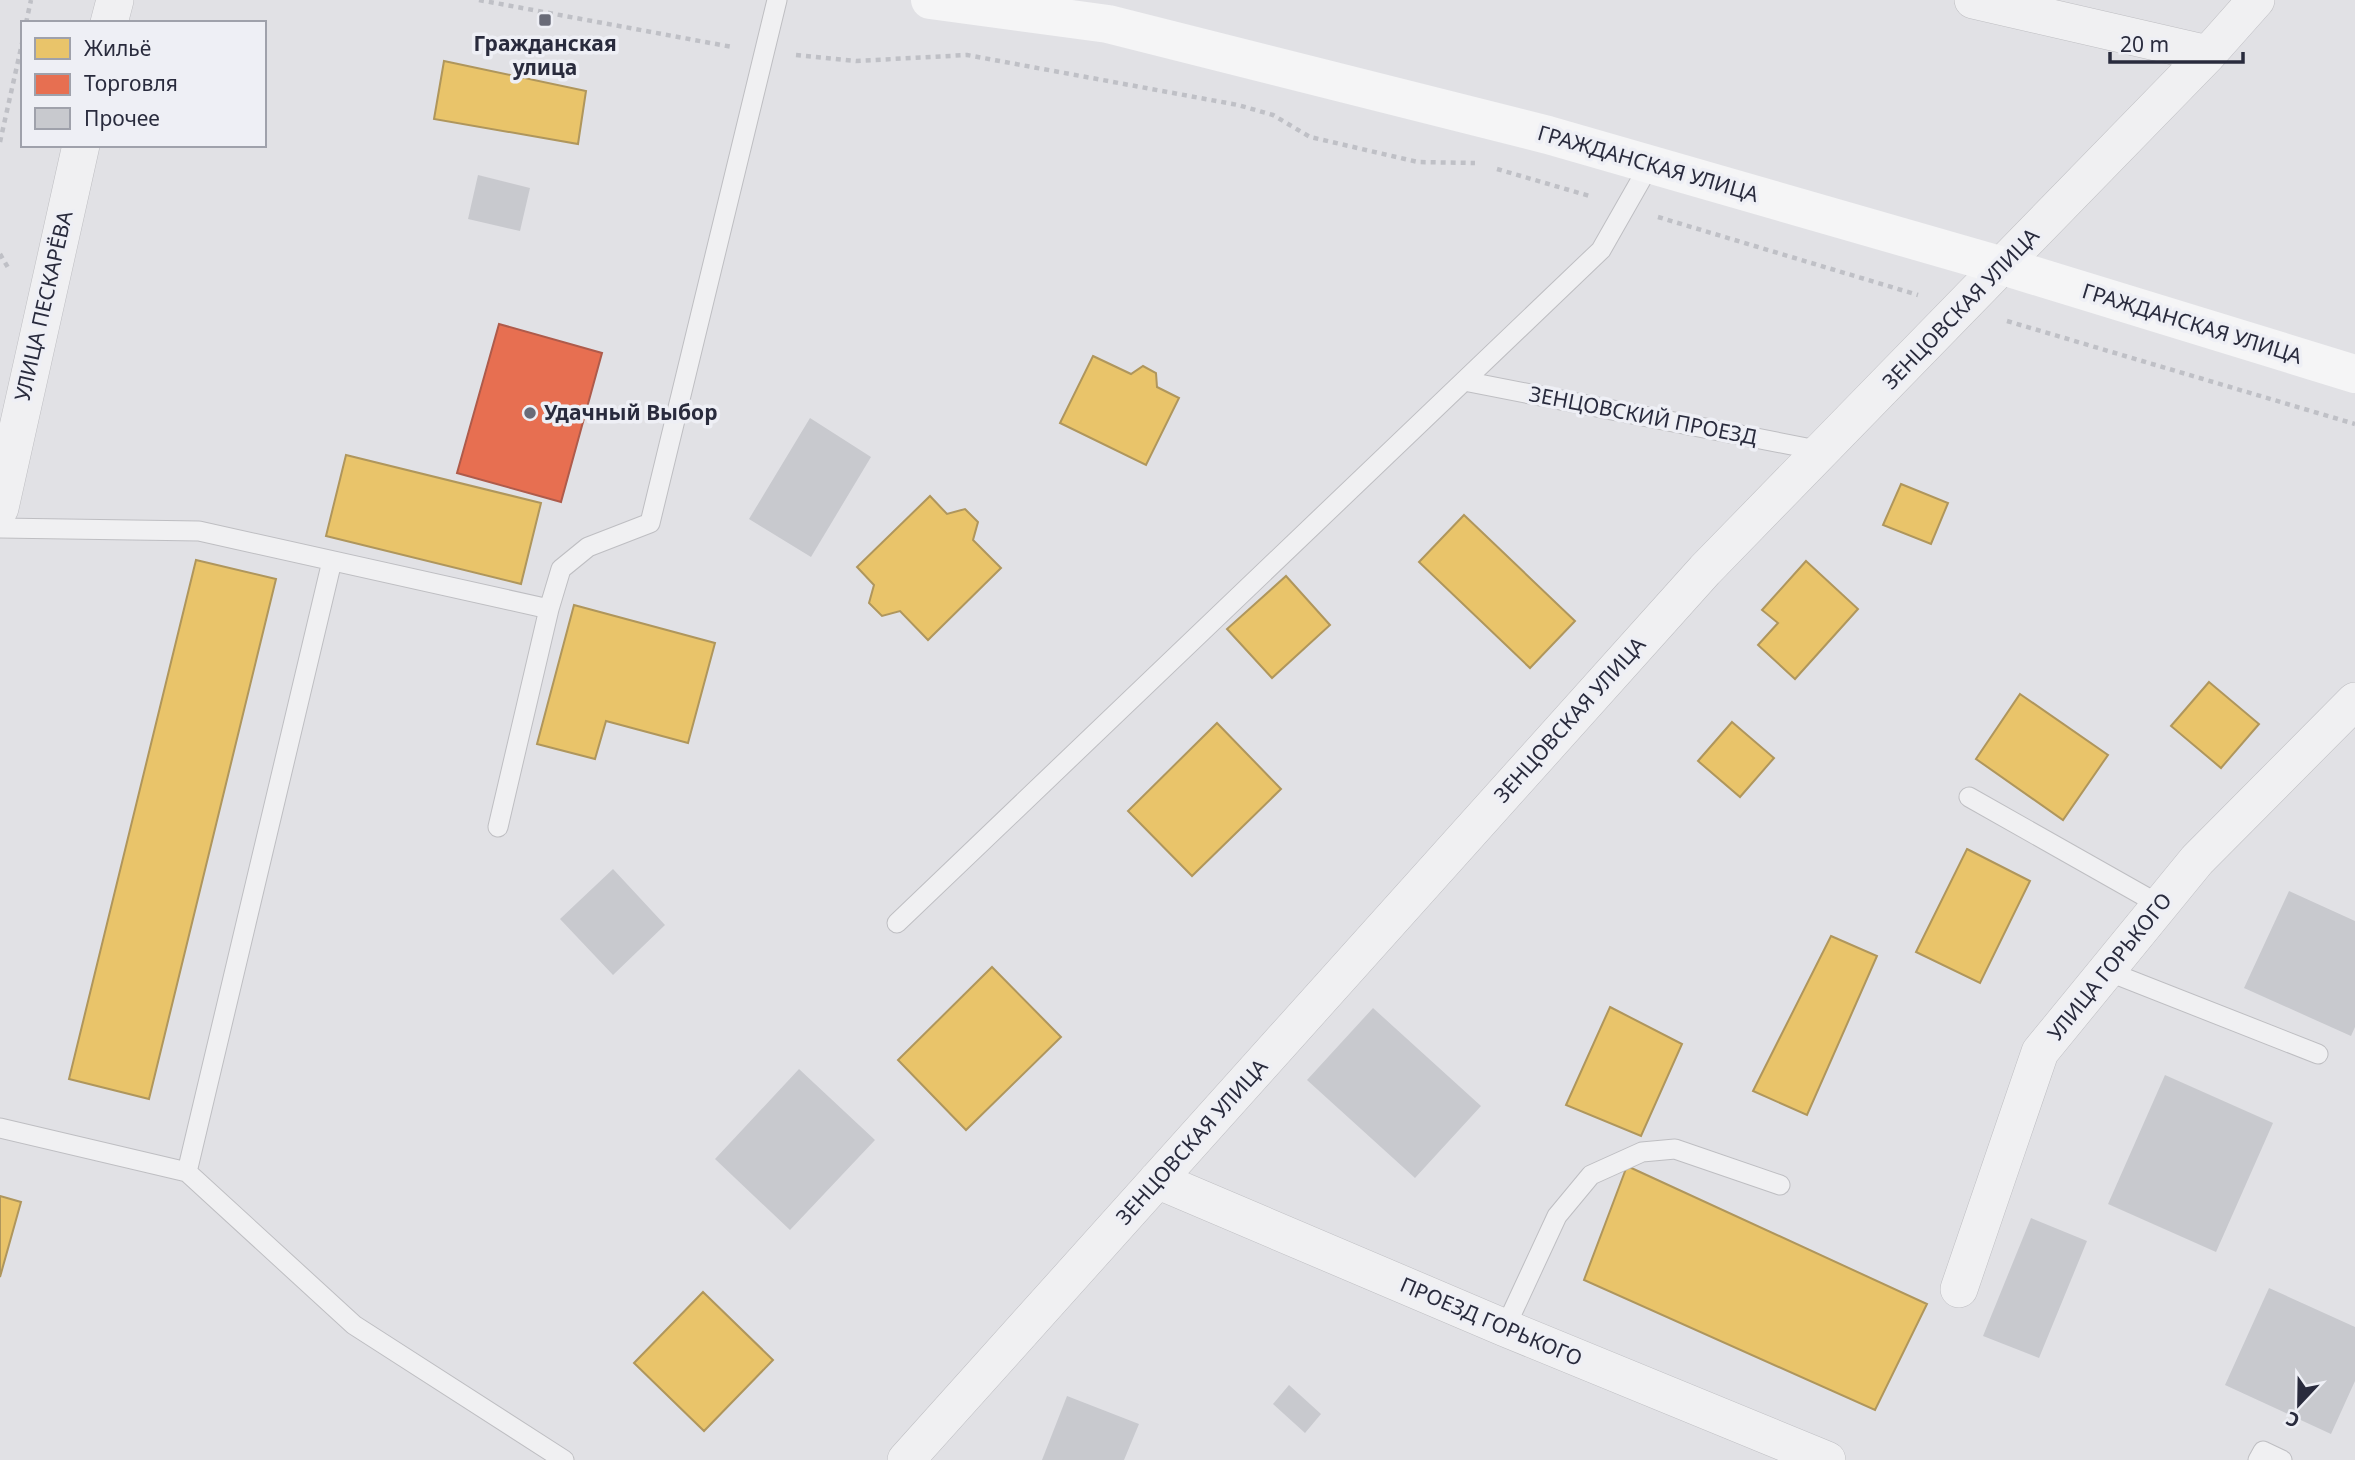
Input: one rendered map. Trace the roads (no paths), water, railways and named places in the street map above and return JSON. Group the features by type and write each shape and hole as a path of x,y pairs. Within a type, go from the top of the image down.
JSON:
{"main road":[{"name":"ГРАЖДАНСКАЯ УЛИЦА","path":"930,0 1108,24 1534,131 2003,266 2355,374"}],"street":[{"path":"110,21 115,0"},
{"path":"1973,0 2208,54"},
{"name":"ЗЕНЦОВСКАЯ УЛИЦА","path":"906,1460 1696,580 2208,54 2256,0"},
{"name":"УЛИЦА ПЕСКАРЁВА","path":"0,508 81,147"},
{"name":"УЛИЦА ГОРЬКОГО","path":"1959,1290 2040,1052 2197,860 2355,701"},
{"name":"ПРОЕЗД ГОРЬКОГО","path":"1157,1180 1505,1328 1827,1460"}],"lane":[{"path":"498,827 549,609 561,569 588,547 650,523 777,0"},
{"path":"897,923 1601,250 1650,164"},
{"name":"ЗЕНЦОВСКИЙ ПРОЕЗД","path":"1464,381 1822,451"},
{"path":"0,528 199,531 549,609"},
{"path":"187,1172 332,561"},
{"path":"1969,797 2160,905"},
{"path":"2107,971 2318,1054"},
{"path":"0,1128 187,1172 354,1325 564,1460"},
{"path":"1505,1328 1557,1216 1591,1175 1642,1152 1675,1149 1780,1185"},
{"path":"2258,1460 2263,1451 2282,1460"}],"place":[{"name":"Гражданская улица","path":"545,20"},
{"name":"Удачный Выбор","path":"530,413"}]}
